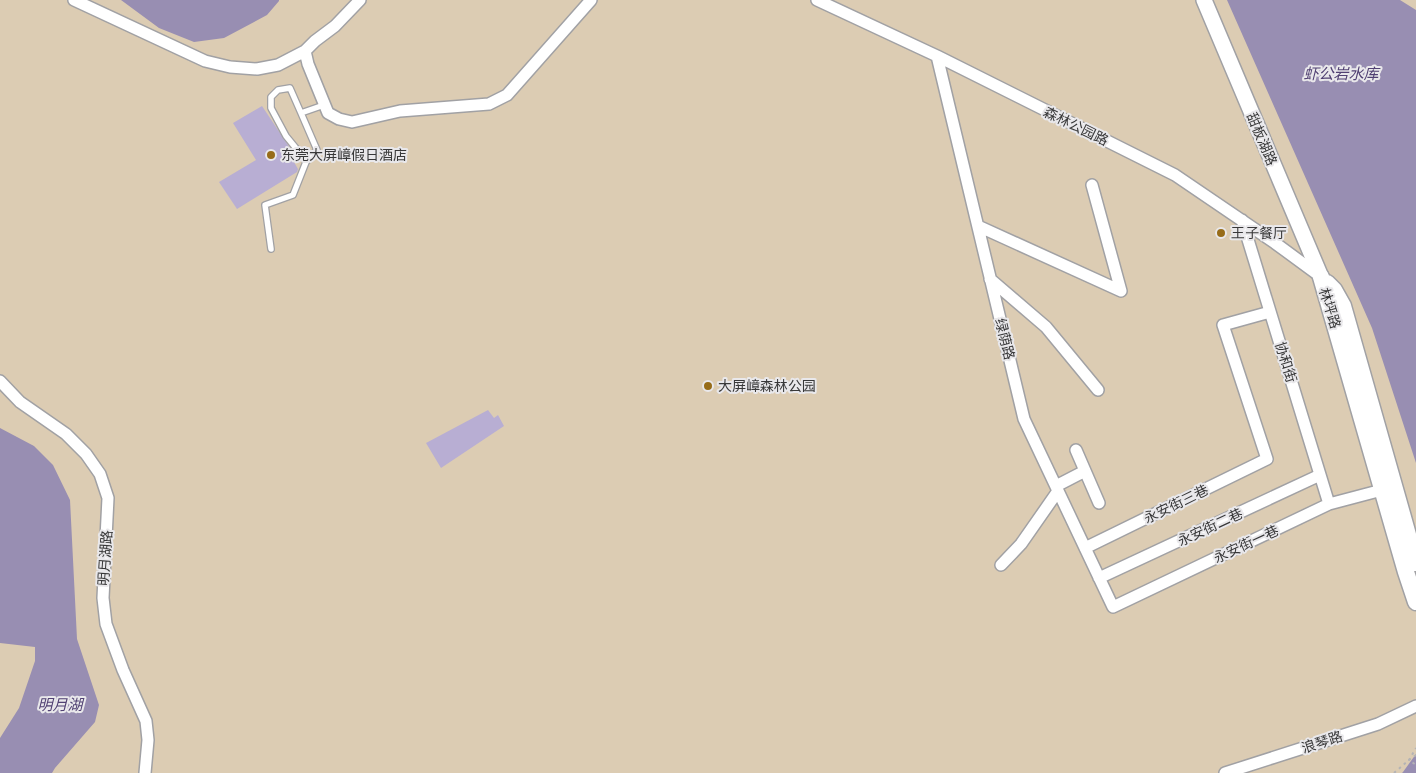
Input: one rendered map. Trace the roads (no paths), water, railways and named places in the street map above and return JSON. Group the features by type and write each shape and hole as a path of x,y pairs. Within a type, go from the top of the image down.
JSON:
{"main road":[{"name":"林坪路","path":"1321,277 1416,602"},
{"name":"林坪路","path":"1321,277 1334,290 1343,306 1416,563"}],"street":[{"path":"74,0 204,61 230,67 257,69 286,61 305,51 360,0"},
{"path":"305,51 324,105 328,113 339,119 352,122 400,111 489,104 507,95 591,0"},
{"name":"森林公园路","path":"817,0 937,56 1176,175 1321,277"},
{"name":"甜板湖路","path":"1204,0 1321,277"},
{"name":"绿荫路","path":"937,56 1024,419 1113,607"},
{"path":"978,226 1121,291 1092,185"},
{"name":"协和街","path":"1242,220 1329,504"},
{"path":"990,279 1046,326 1098,390"},
{"name":"永安街三巷","path":"1085,548 1267,459 1224,325 1270,312"},
{"name":"明月湖路","path":"0,381 20,402 66,434 86,454 100,474 108,498 103,598 106,624 123,670 146,721 148,740 145,773"},
{"path":"1076,450 1099,503"},
{"path":"1000,565 1021,544 1057,489 1085,471"},
{"name":"永安街二巷","path":"1099,578 1320,476"},
{"name":"永安街一巷","path":"1113,607 1329,504 1382,490"},
{"name":"浪琴路","path":"1225,773 1378,724 1416,706"}],"lane":[{"path":"271,249 265,206 293,194 306,162 317,150 290,88 278,90 271,97 271,108 286,136 304,158 310,157"},
{"path":"300,113 324,105"}],"water":[{"path":"121,0 279,1 267,15 224,38 194,42 159,28"},
{"name":"虾公岩水库","path":"1227,0 1400,0 1416,10 1416,463 1372,328"},
{"name":"明月湖","path":"0,428 34,446 53,465 70,500 77,639 99,705 95,722 52,773 0,773 0,738 19,708 35,661 35,647 0,643"},
{"path":"1416,754 1416,773 1402,773 1403,772"}],"place":[{"name":"东莞大屏嶂假日酒店","path":"271,155"},
{"name":"王子餐厅","path":"1221,233"},
{"name":"大屏嶂森林公园","path":"708,386"}]}
